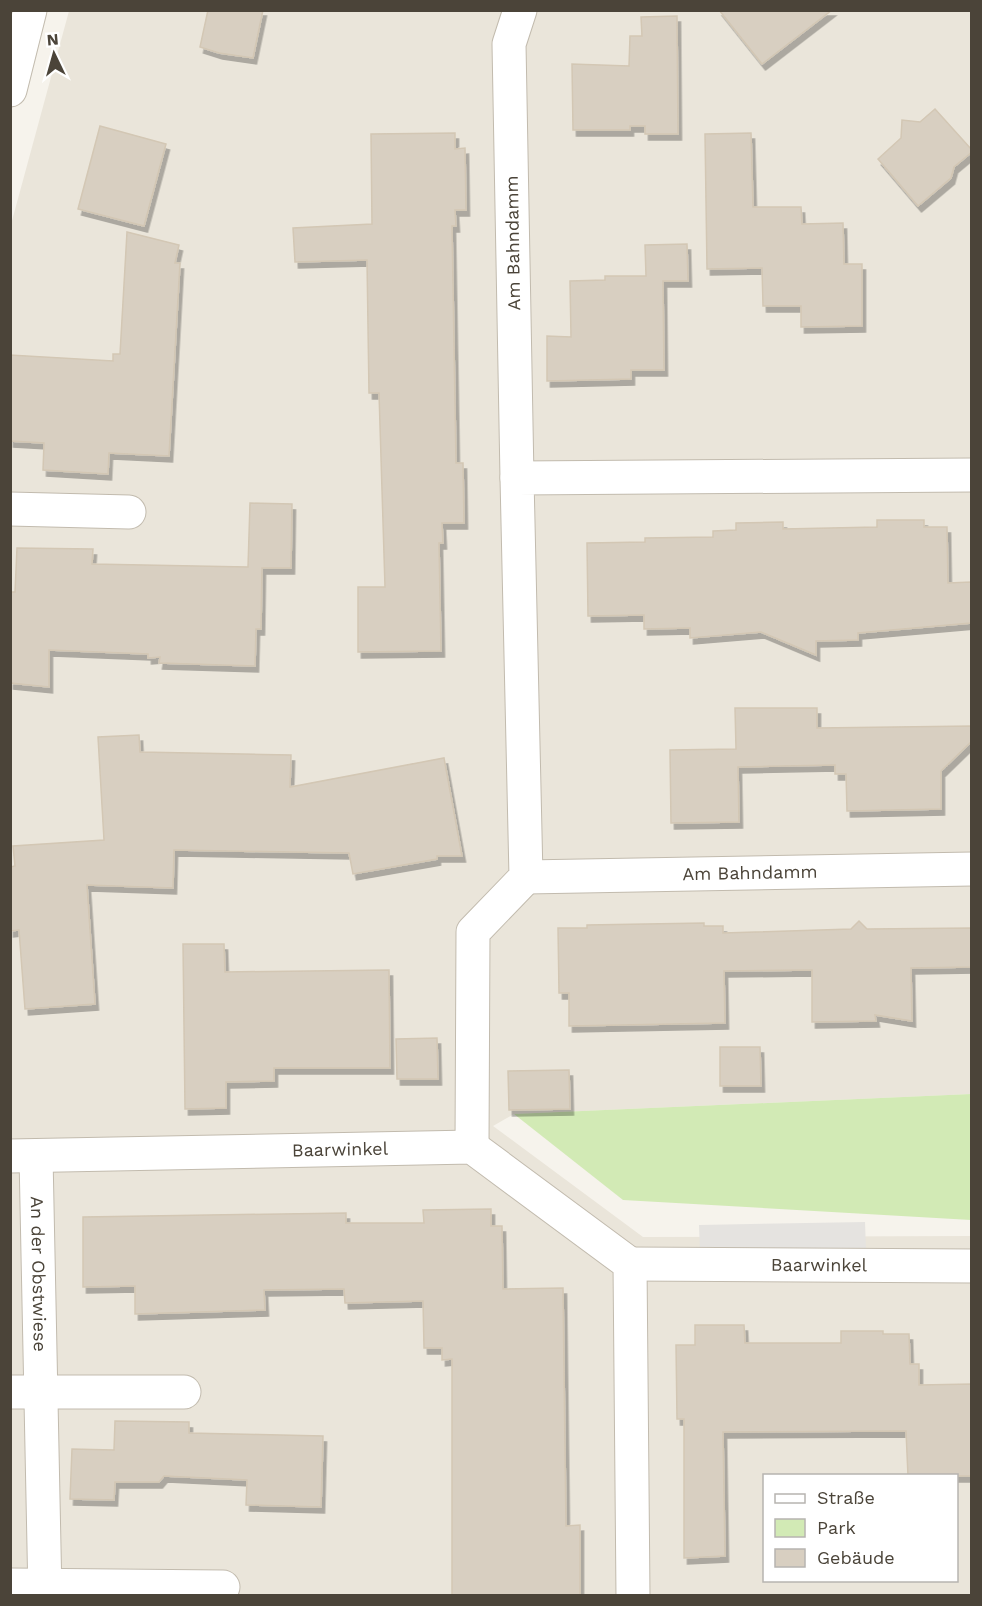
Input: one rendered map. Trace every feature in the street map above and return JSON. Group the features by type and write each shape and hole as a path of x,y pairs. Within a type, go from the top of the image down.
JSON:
{"street":[{"path":"10,90 30,10"},
{"name":"Am Bahndamm","path":"520,10 509,44 526,878 972,869"},
{"path":"517,478 972,475"},
{"path":"10,509 129,512"},
{"path":"526,878 473,932 472,1147 630,1264 633,1596"},
{"name":"Baarwinkel","path":"23,1156 472,1147"},
{"name":"An der Obstwiese","path":"23,1156 26,1393 45,1591"},
{"name":"Baarwinkel","path":"630,1264 972,1266"},
{"path":"26,1393 184,1392"},
{"path":"10,1585 45,1591 223,1587"}],"shaded area":[{"path":"69,11 971,11 971,1094 514,1114 493,1126 643,1237 971,1236 971,1595 11,1596 10,228"},
{"path":"865,1222 866,1249 700,1253 699,1225"}],"green space":[{"path":"971,1094 971,1220 623,1200 514,1114"}],"building":[{"path":"208,10 263,10 253,58 219,53 200,47"},
{"path":"719,10 832,10 762,64"},
{"path":"677,16 678,134 645,134 645,126 630,126 630,130 573,130 572,64 629,66 630,36 642,36 641,17"},
{"path":"935,109 972,152 954,167 951,178 918,206 878,159 901,138 902,120 920,122"},
{"path":"100,126 166,144 144,226 78,209"},
{"path":"455,133 455,149 465,148 466,210 455,210 456,226 452,226 456,463 463,463 464,523 442,523 443,543 439,543 441,651 358,652 358,587 385,587 379,393 369,393 367,260 295,262 293,228 372,224 371,134"},
{"path":"751,133 753,207 801,207 802,224 843,223 844,264 862,264 862,326 801,327 801,306 763,306 762,268 707,269 705,134"},
{"path":"127,232 179,245 175,263 180,263 169,456 109,453 108,474 43,470 44,443 10,441 10,355 113,361 113,354 120,354"},
{"path":"687,244 688,281 663,281 664,370 631,370 631,379 547,381 547,336 571,337 570,281 605,280 605,276 646,276 645,245"},
{"path":"250,503 292,504 291,568 262,568 261,629 256,629 255,666 159,663 160,657 148,658 148,654 49,650 49,687 10,683 10,592 15,592 17,548 93,549 92,564 248,567"},
{"path":"877,520 924,520 924,527 947,527 948,583 971,582 971,623 858,633 858,640 816,641 816,655 761,632 690,638 690,628 644,629 644,615 588,616 587,543 645,542 645,538 713,537 713,531 736,530 736,523 783,522 783,529 877,527"},
{"path":"735,708 817,708 817,728 972,726 972,741 941,771 941,809 847,811 846,774 835,774 835,765 738,767 739,822 671,823 670,750 736,749"},
{"path":"139,735 140,752 291,755 290,787 444,758 462,856 437,856 437,859 353,874 349,853 174,850 173,888 87,885 95,1004 25,1009 19,930 10,931 10,867 15,866 13,846 104,840 98,737"},
{"path":"859,921 867,929 972,928 972,967 911,968 912,1021 875,1015 876,1021 812,1022 812,970 724,971 725,1023 569,1026 569,993 559,993 558,928 587,928 587,925 704,923 704,926 723,926 723,933 851,929"},
{"path":"183,944 224,944 225,972 389,970 390,1068 274,1068 274,1081 226,1082 226,1108 185,1109"},
{"path":"437,1038 438,1079 397,1079 396,1039"},
{"path":"720,1047 760,1047 761,1086 720,1086"},
{"path":"569,1070 570,1109 509,1110 508,1071"},
{"path":"491,1209 491,1226 502,1226 503,1289 563,1288 566,1526 580,1525 580,1596 452,1596 452,1359 442,1360 442,1348 424,1348 423,1301 345,1303 344,1289 264,1290 265,1310 135,1314 135,1286 83,1287 83,1217 346,1213 346,1223 424,1223 423,1210"},
{"path":"695,1325 744,1325 745,1343 841,1343 841,1331 883,1331 883,1334 909,1334 910,1364 919,1364 919,1385 972,1384 972,1476 908,1474 906,1431 723,1432 725,1556 684,1558 684,1419 677,1419 676,1345 695,1345"},
{"path":"115,1421 189,1422 189,1433 323,1436 321,1507 246,1505 247,1480 164,1476 159,1482 115,1482 114,1500 70,1499 72,1449 114,1450"}]}
